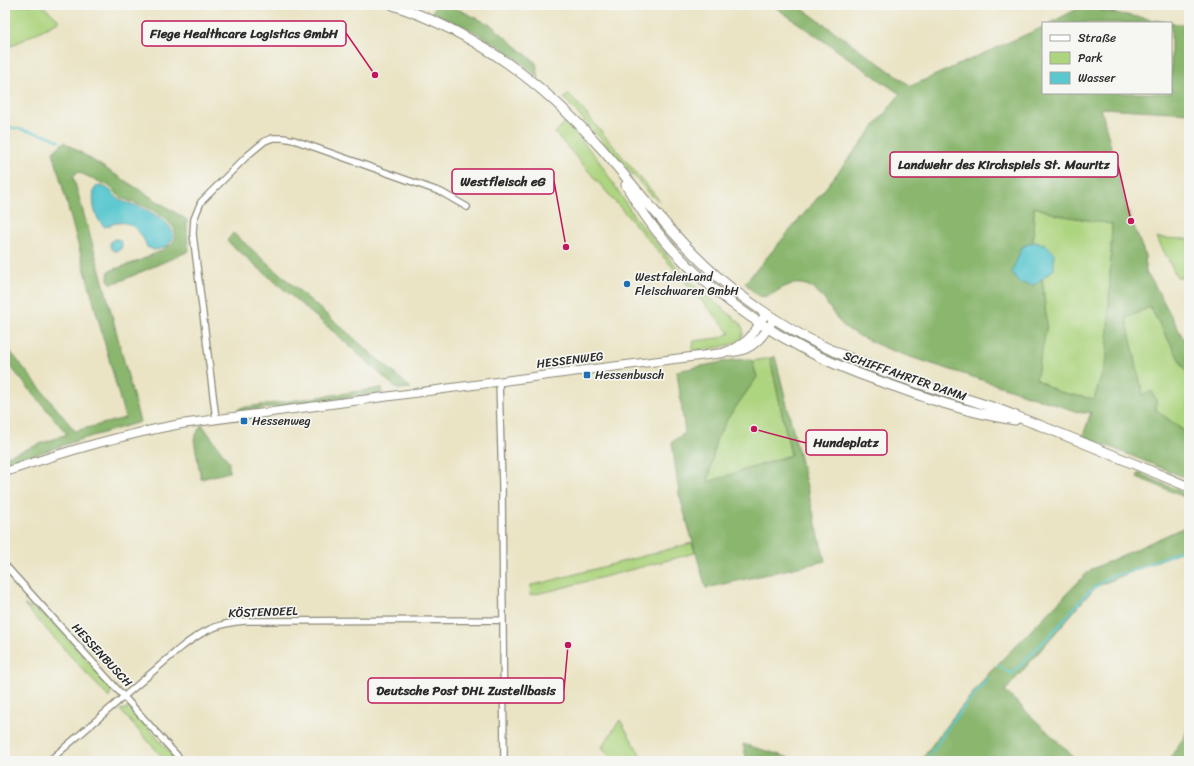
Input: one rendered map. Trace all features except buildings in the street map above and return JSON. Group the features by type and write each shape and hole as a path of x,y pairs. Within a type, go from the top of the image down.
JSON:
{"main road":[{"name":"SCHIFFFAHRTER DAMM","path":"393,5 455,31 499,56 520,71 562,107 589,135 664,222 705,265 723,281 770,316 805,337 853,359 996,409 1088,444 1189,487"},
{"name":"SCHIFFFAHRTER DAMM","path":"611,161 653,226 670,246 714,288 768,328 804,350 875,380 938,402 973,412 1034,424"}],"street":[{"path":"216,419 193,234 194,219 201,202 265,140 272,138 294,140 441,192 467,207"},
{"name":"HESSENWEG","path":"5,472 116,437 145,430 216,419 723,353 735,349 747,341 760,323 770,316"},
{"path":"723,353 738,352 751,347 763,336 768,328 770,316"},
{"path":"499,382 502,485 504,761"},
{"name":"HESSENBUSCH","path":"5,565 125,696 182,761"},
{"name":"KÖSTENDEEL","path":"49,761 194,637 211,628 224,624 245,621 503,620"}],"green space":[{"path":"5,5 42,5 60,21 5,49"},
{"path":"436,5 449,5 491,25 536,63 539,78 513,56 480,34 432,13"},
{"path":"772,5 797,5 911,86 1042,27 1042,94 1172,94 1172,23 1189,26 1189,113 1101,108 1127,209 1145,255 1146,273 1153,282 1189,349 1189,377 1150,307 1126,318 1143,395 1152,391 1156,400 1156,410 1184,431 1189,429 1189,479 1083,436 1091,412 1083,413 1075,411 899,353 861,337 843,326 820,294 809,286 792,284 769,296 756,294 745,283 820,195 900,94","holes":["1034,207 1058,215 1112,224 1107,359 1094,399 1058,392 1036,379 1047,325 1042,278 1034,285 1022,247 1033,242"]},
{"path":"1081,7 1166,22 1052,22"},
{"path":"569,94 660,201 652,196 564,98"},
{"path":"565,122 597,158 634,216 681,272 696,287 739,322 743,330 742,337 736,342 718,348 692,351 694,341 719,338 730,333 555,133"},
{"path":"64,142 187,220 189,251 111,284 108,279 109,271 136,262 163,250 173,243 176,236 174,228 165,218 149,208 121,198 109,186 78,172 73,176 104,285 140,422 79,440 5,465 5,457 67,434 5,360 5,345 75,431 125,418 53,152"},
{"path":"1034,207 1058,215 1112,224 1107,359 1094,399 1058,392 1036,379 1047,325 1042,278 1054,269 1045,244 1033,242"},
{"path":"233,233 411,388 397,389 335,333 227,241"},
{"path":"1157,238 1189,239 1189,277 1177,277"},
{"path":"1150,307 1189,377 1189,429 1184,431 1156,410 1156,400 1143,395 1126,318"},
{"path":"775,356 825,561 706,588 679,494 672,442 685,433 677,371 732,360 749,359 752,361 757,377 728,418 716,440 708,482 791,455 770,358"},
{"path":"770,358 791,455 708,482 716,440 728,418 757,377 752,361"},
{"path":"382,388 383,393 237,412 240,408"},
{"path":"201,425 229,462 229,472 201,479 194,439"},
{"path":"1139,473 1189,495 1189,499 1137,477"},
{"path":"1189,525 1189,548 1095,587 1005,691 1078,761 921,761 942,731 990,672 1090,570"},
{"path":"692,543 695,553 530,595 531,585"},
{"path":"24,605 48,617 112,688 109,698"},
{"path":"130,708 178,761 166,761 120,710"},
{"path":"1189,712 1189,761 1168,761 1186,734"},
{"path":"620,720 644,761 613,761 602,747"},
{"path":"743,744 797,760 799,761 747,761"}],"water":[{"path":"101,186 110,190 120,200 138,206 160,218 170,227 173,232 173,237 170,243 163,248 154,250 147,247 140,233 128,224 116,223 105,227 98,219 94,208 93,197 95,187"},
{"path":"114,239 118,239 122,245 118,251 114,251 110,247 110,243"},
{"path":"1033,242 1045,244 1054,253 1054,269 1034,285 1019,283 1012,272 1022,247"}],"waterway":[{"path":"5,126 49,136 59,141"},
{"path":"998,666 1012,674 1056,629 1088,592 1111,576 1129,572 1189,547"},
{"path":"926,761 951,723 988,678"}],"place":[{"name":"Fiege Healthcare Logistics GmbH","path":"375,75"},
{"name":"Landwehr des Kirchspiels St. Mauritz","path":"1131,221"},
{"name":"Westfleisch eG","path":"566,247"},
{"name":"WestfalenLand Fleischwaren GmbH","path":"627,284"},
{"name":"Hessenbusch","path":"587,375"},
{"name":"Hessenweg","path":"244,421"},
{"name":"Hundeplatz","path":"754,429"},
{"name":"Deutsche Post DHL Zustellbasis","path":"568,645"}]}
